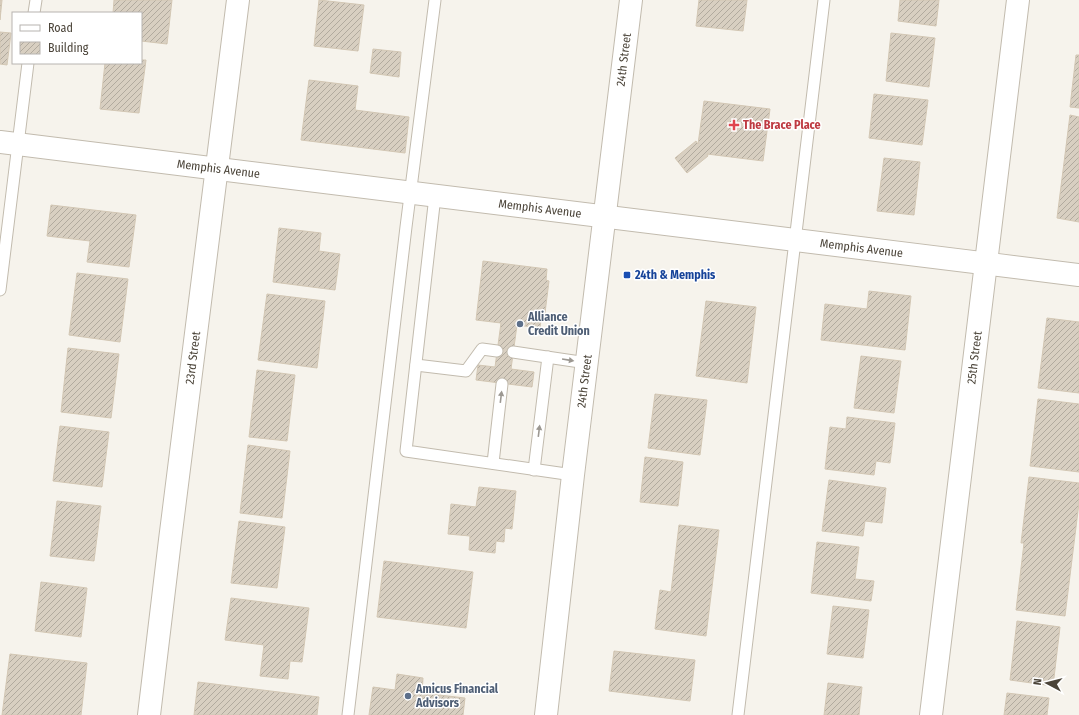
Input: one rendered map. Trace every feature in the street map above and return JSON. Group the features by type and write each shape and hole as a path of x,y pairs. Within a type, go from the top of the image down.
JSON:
{"street":[{"name":"23rd Street","path":"149,715 238,0"},
{"name":"24th Street","path":"546,715 573,475 631,0"},
{"name":"25th Street","path":"932,715 1018,0"},
{"name":"Memphis Avenue","path":"9,144 1079,275"}],"lane":[{"path":"34,12 36,0"},
{"path":"348,715 410,192 435,0"},
{"path":"738,715 824,0"},
{"path":"0,290 9,144 28,64"},
{"path":"436,196 406,451 573,475"},
{"path":"416,365 466,371 482,349 497,350"},
{"path":"513,352 587,363"},
{"path":"534,470 548,358"},
{"path":"493,463 502,384"}],"building":[{"path":"0,0 2,0 0,20"},
{"path":"114,0 172,0 167,44 142,41 142,12 113,12"},
{"path":"319,0 364,5 358,51 314,46"},
{"path":"699,0 747,0 743,31 696,26"},
{"path":"900,0 939,0 936,26 898,21"},
{"path":"0,32 11,33 7,65 0,64"},
{"path":"891,33 935,38 929,87 886,81"},
{"path":"373,49 401,52 399,77 370,73"},
{"path":"1076,55 1079,55 1079,108 1070,107"},
{"path":"142,60 146,60 139,113 100,109 105,64 142,64"},
{"path":"309,80 358,86 355,110 409,117 405,153 301,140"},
{"path":"874,94 928,100 922,145 869,138"},
{"name":"The Brace Place","path":"704,101 770,109 763,161 707,154 708,156 687,173 675,158 696,141 698,144"},
{"path":"1070,115 1079,117 1079,222 1057,218"},
{"path":"884,158 920,162 914,215 877,211"},
{"path":"51,205 136,215 129,267 87,262 90,241 47,236"},
{"path":"279,228 321,233 319,251 340,254 335,290 273,282"},
{"name":"Alliance Credit Union","path":"483,261 547,269 546,280 549,281 545,313 542,312 540,328 517,325 511,369 534,372 532,387 476,380 478,365 495,367 501,323 476,320"},
{"path":"77,273 128,279 120,342 69,335"},
{"path":"869,291 911,296 905,350 821,340 825,304 867,309"},
{"path":"267,294 325,301 317,368 258,360"},
{"path":"706,301 756,307 747,383 696,376"},
{"path":"1047,318 1079,322 1079,393 1038,388"},
{"path":"68,348 119,354 111,418 61,412"},
{"path":"861,356 901,361 894,413 854,408"},
{"path":"257,370 295,375 287,441 249,437"},
{"path":"655,394 707,400 700,455 648,448"},
{"path":"1038,399 1079,404 1079,472 1030,466"},
{"path":"847,417 895,423 890,463 876,461 874,475 825,469 830,427 846,429"},
{"path":"60,426 109,432 102,487 53,481"},
{"path":"248,445 290,451 282,518 240,513"},
{"path":"645,457 683,462 678,506 640,502"},
{"path":"1029,477 1079,483 1079,503 1065,616 1016,610 1024,543 1021,543"},
{"path":"829,480 886,488 882,523 865,521 863,536 822,531"},
{"path":"479,487 516,491 512,529 505,528 504,542 496,541 495,553 469,550 470,536 448,534 451,504 476,507"},
{"path":"57,501 101,506 94,561 50,556"},
{"path":"239,521 285,527 277,588 231,583"},
{"path":"679,525 719,530 706,636 655,629 660,590 671,592"},
{"path":"817,542 859,547 855,579 874,581 871,601 811,593"},
{"path":"384,561 473,572 466,628 377,617"},
{"path":"41,582 87,588 81,637 35,631"},
{"path":"231,598 309,608 302,662 290,661 288,679 260,676 264,645 225,640"},
{"path":"833,606 869,610 863,658 827,654"},
{"path":"1017,621 1060,627 1053,686 1010,680"},
{"path":"614,651 695,660 690,701 609,691"},
{"path":"10,654 87,663 81,715 2,715"},
{"name":"Amicus Financial Advisors","path":"397,674 423,678 422,693 465,698 463,715 369,715 373,687 395,690"},
{"path":"198,682 319,697 317,715 194,715"},
{"path":"828,683 862,687 859,715 824,715"},
{"path":"1007,693 1049,698 1047,715 1004,715"}],"place":[{"name":"The Brace Place","path":"734,125"},
{"name":"24th & Memphis","path":"627,275"},
{"name":"Alliance Credit Union","path":"520,324"},
{"name":"Amicus Financial Advisors","path":"408,696"}]}
